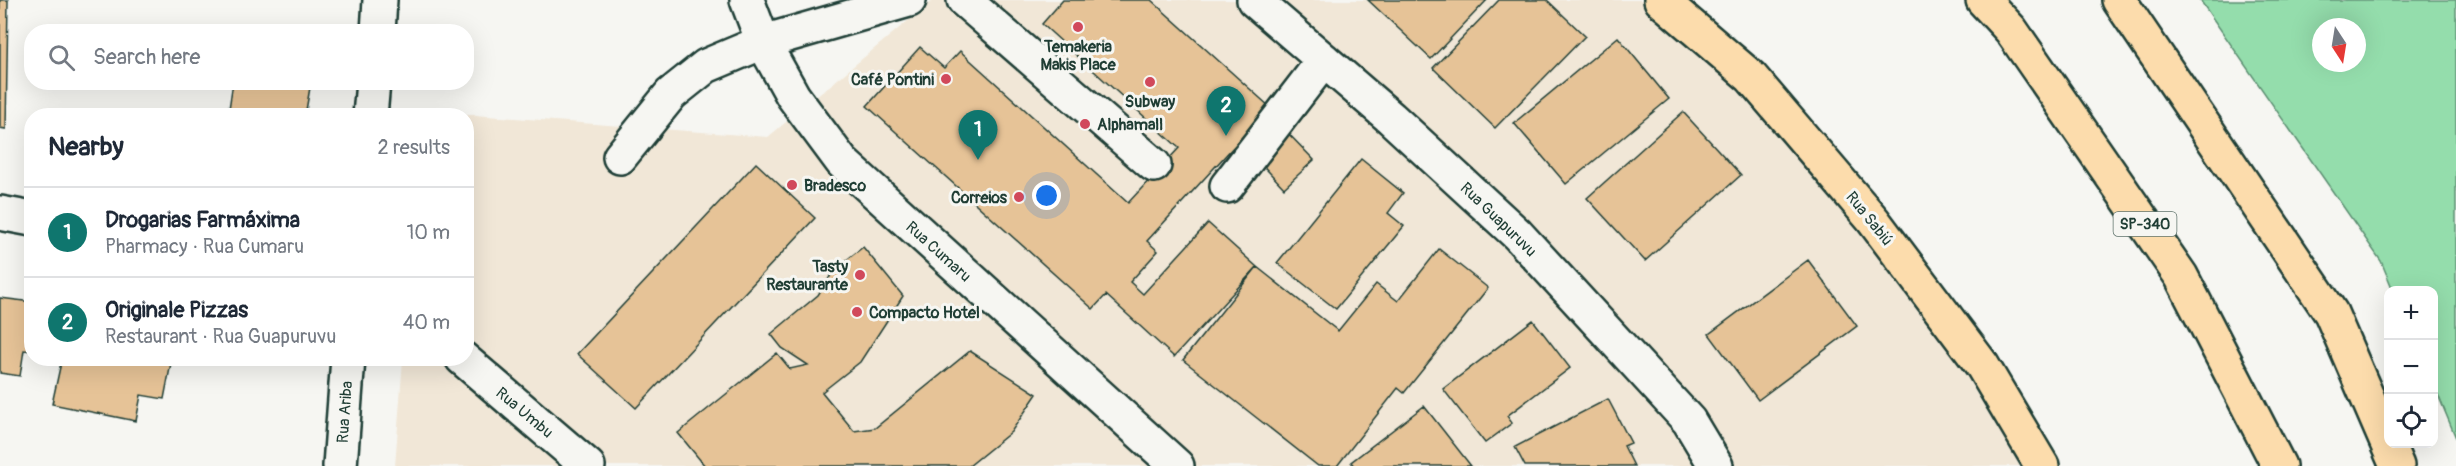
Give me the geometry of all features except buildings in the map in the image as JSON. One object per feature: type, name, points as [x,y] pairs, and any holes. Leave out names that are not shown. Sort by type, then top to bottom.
[{"type":"main road","name":"Rua Sabiú","points":[[1661,0],[1750,77],[1873,220],[1982,365],[2042,466]]},
{"type":"main road","name":"SP-340","points":[[1983,0],[2011,30],[2181,276],[2279,466]]},
{"type":"main road","points":[[2118,0],[2331,314],[2397,466]]},
{"type":"street","points":[[378,24],[380,0]]},
{"type":"street","name":"Rua Cumaru","points":[[747,0],[763,42],[793,96],[842,162],[1177,466]]},
{"type":"street","points":[[620,157],[671,94],[706,66],[763,42],[909,0]]},
{"type":"street","points":[[964,0],[1154,165]]},
{"type":"street","name":"Rua Guapuruvu","points":[[1254,0],[1517,234],[1689,421],[1716,466]]},
{"type":"street","points":[[1227,186],[1324,60]]},
{"type":"street","points":[[371,108],[372,90]]},
{"type":"street","points":[[0,213],[24,218]]},
{"type":"street","name":"Rua Ariba","points":[[340,466],[347,366]]},
{"type":"street","name":"Rua Umbu","points":[[471,366],[588,466]]},
{"type":"shaded area","points":[[933,0],[1645,0],[1814,151],[2036,466],[395,466],[402,366],[474,366],[474,115],[768,137]]},
{"type":"green space","points":[[2200,0],[2456,0],[2456,438],[2438,395],[2438,286],[2391,286],[2381,261]]},
{"type":"place","name":"Temakeria Makis Place","points":[[1078,27]]},
{"type":"place","name":"Café Pontini","points":[[946,79]]},
{"type":"place","name":"Subway","points":[[1150,82]]},
{"type":"place","name":"Alphamall","points":[[1085,124]]},
{"type":"place","name":"Originale Pizzas","points":[[1226,136]]},
{"type":"place","name":"Drogarias Farmáxima","points":[[978,160]]},
{"type":"place","name":"Bradesco","points":[[792,185]]},
{"type":"place","name":"Correios","points":[[1019,197]]},
{"type":"place","name":"Tasty Restaurante","points":[[860,275]]},
{"type":"place","name":"Compacto Hotel","points":[[857,312]]}]
